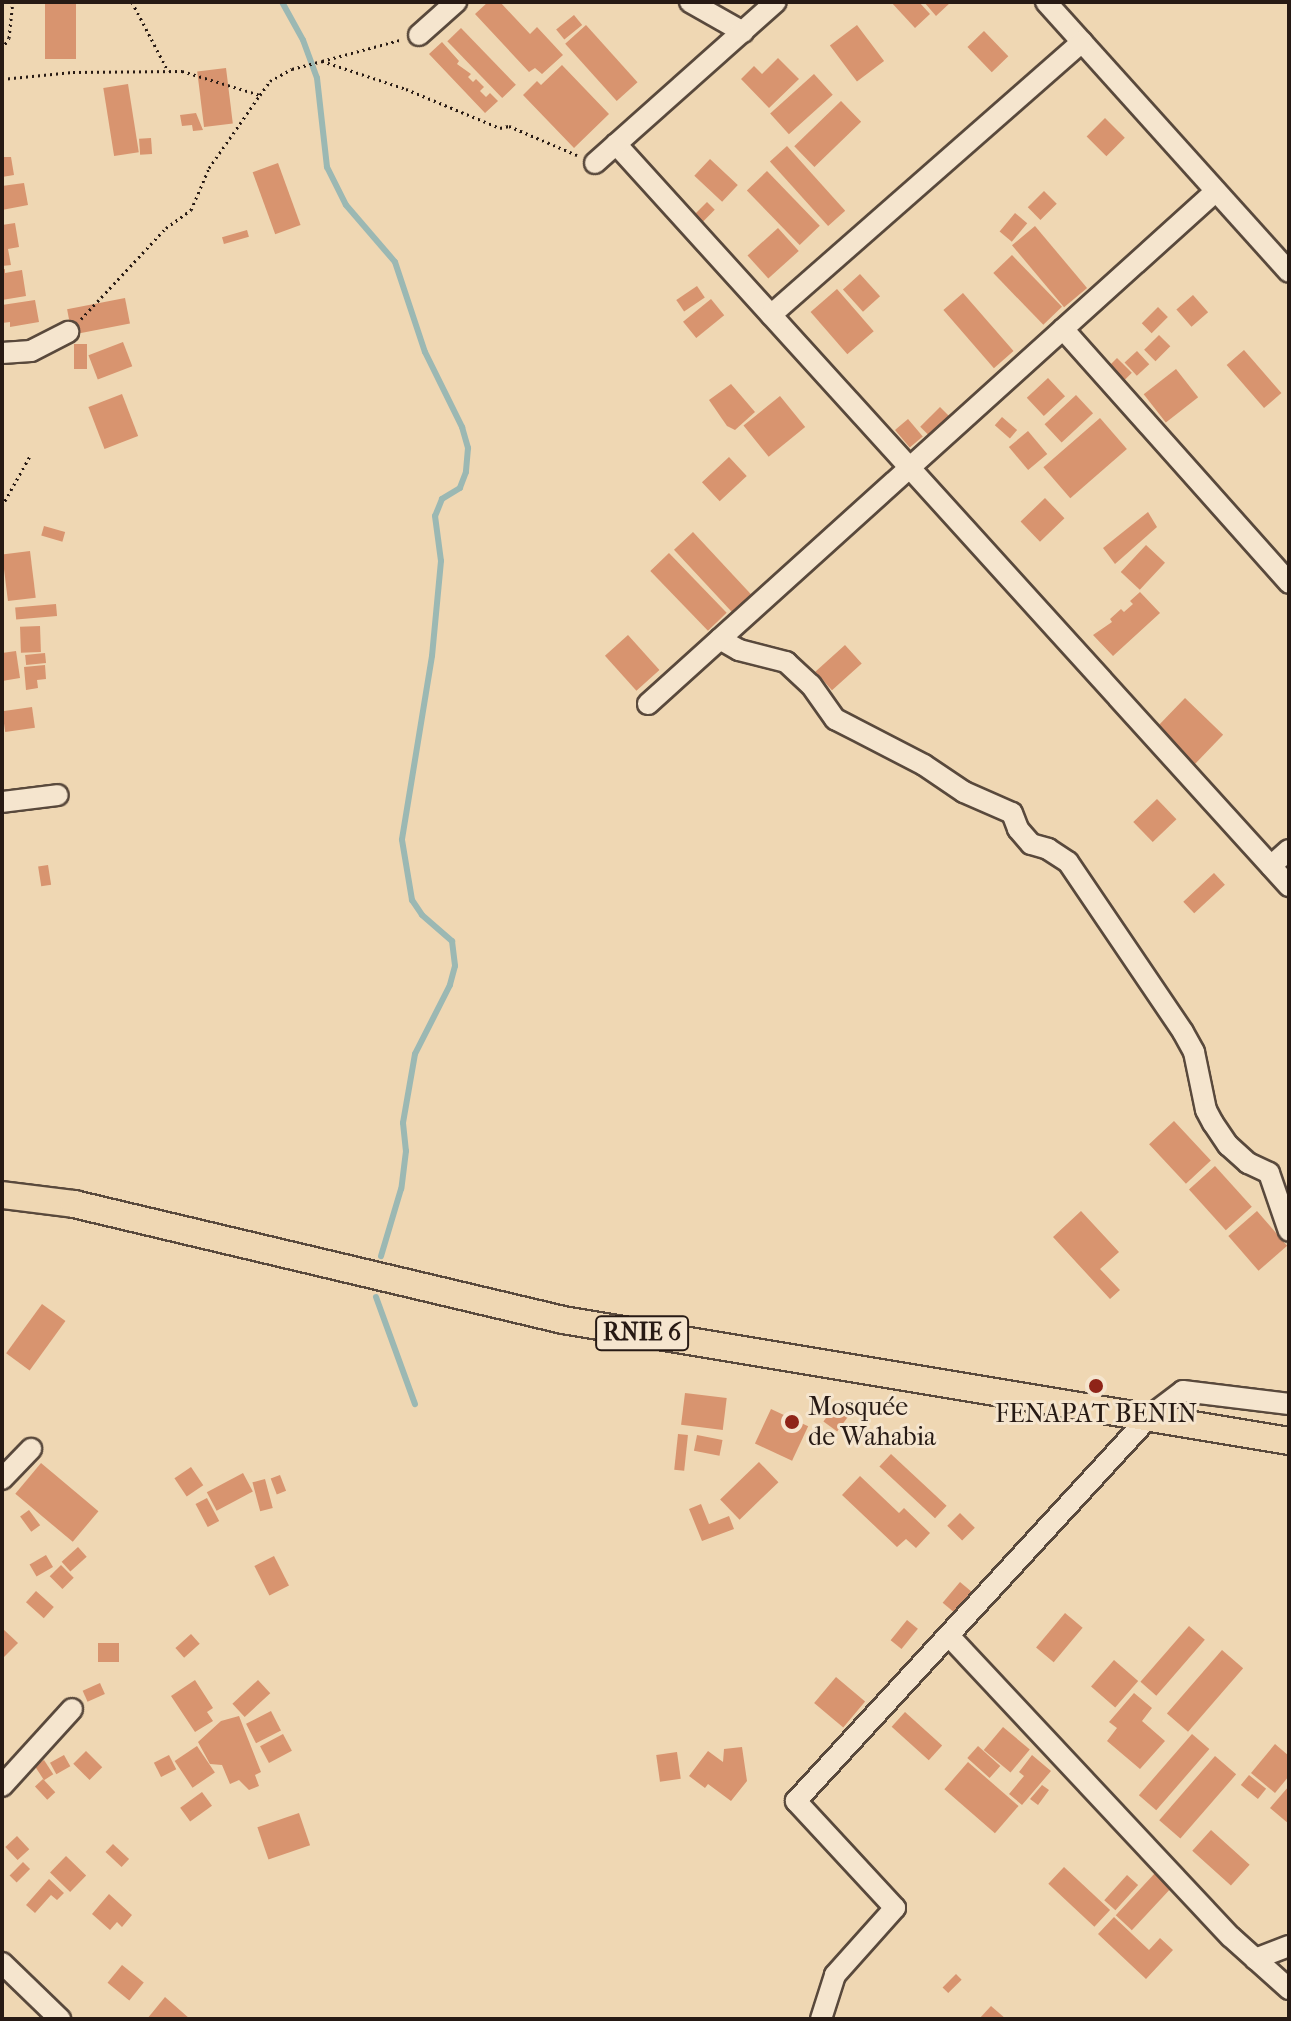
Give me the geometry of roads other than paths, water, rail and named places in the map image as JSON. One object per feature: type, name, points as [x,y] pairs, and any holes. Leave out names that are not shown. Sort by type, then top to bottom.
[{"type":"main road","name":"RNIE 6","points":[[2,1195],[74,1204],[563,1320],[1289,1441]]},
{"type":"street","points":[[419,35],[456,2]]},
{"type":"street","points":[[690,2],[743,32]]},
{"type":"street","points":[[595,163],[776,2]]},
{"type":"street","points":[[1046,2],[1289,272]]},
{"type":"street","points":[[771,315],[1082,42]]},
{"type":"street","points":[[616,144],[1289,886]]},
{"type":"street","points":[[648,704],[1216,191]]},
{"type":"street","points":[[1063,329],[1289,583]]},
{"type":"street","points":[[2,353],[31,351],[68,332]]},
{"type":"street","points":[[720,639],[739,650],[786,662],[811,685],[835,719],[924,765],[964,792],[1012,813],[1018,829],[1031,844],[1048,849],[1068,862],[1183,1032],[1194,1052],[1201,1093],[1213,1123],[1228,1145],[1248,1163],[1269,1173],[1289,1231]]},
{"type":"street","points":[[2,802],[58,795]]},
{"type":"street","points":[[1271,866],[1289,850]]},
{"type":"street","points":[[821,2019],[835,1975],[895,1908],[796,1801],[1150,1416],[1183,1391],[1289,1404]]},
{"type":"street","points":[[2,1479],[31,1449]]},
{"type":"street","points":[[949,1636],[1231,1937],[1289,1989]]},
{"type":"street","points":[[2,1786],[72,1709]]},
{"type":"street","points":[[1255,1959],[1289,1946]]},
{"type":"street","points":[[2,1963],[56,2018]]},
{"type":"waterway","points":[[282,2],[303,40],[317,78],[327,167],[346,205],[395,262],[425,352],[462,427],[468,448],[466,472],[460,488],[442,499],[435,516],[441,561],[432,656],[402,840],[412,900],[422,915],[452,941],[455,966],[450,985],[415,1054],[403,1123],[406,1151],[401,1189],[381,1256]]},
{"type":"waterway","points":[[376,1297],[415,1404]]},
{"type":"place","name":"FENAPAT BENIN","points":[[1096,1386]]},
{"type":"place","name":"Mosquée de Wahabia","points":[[792,1422]]}]
